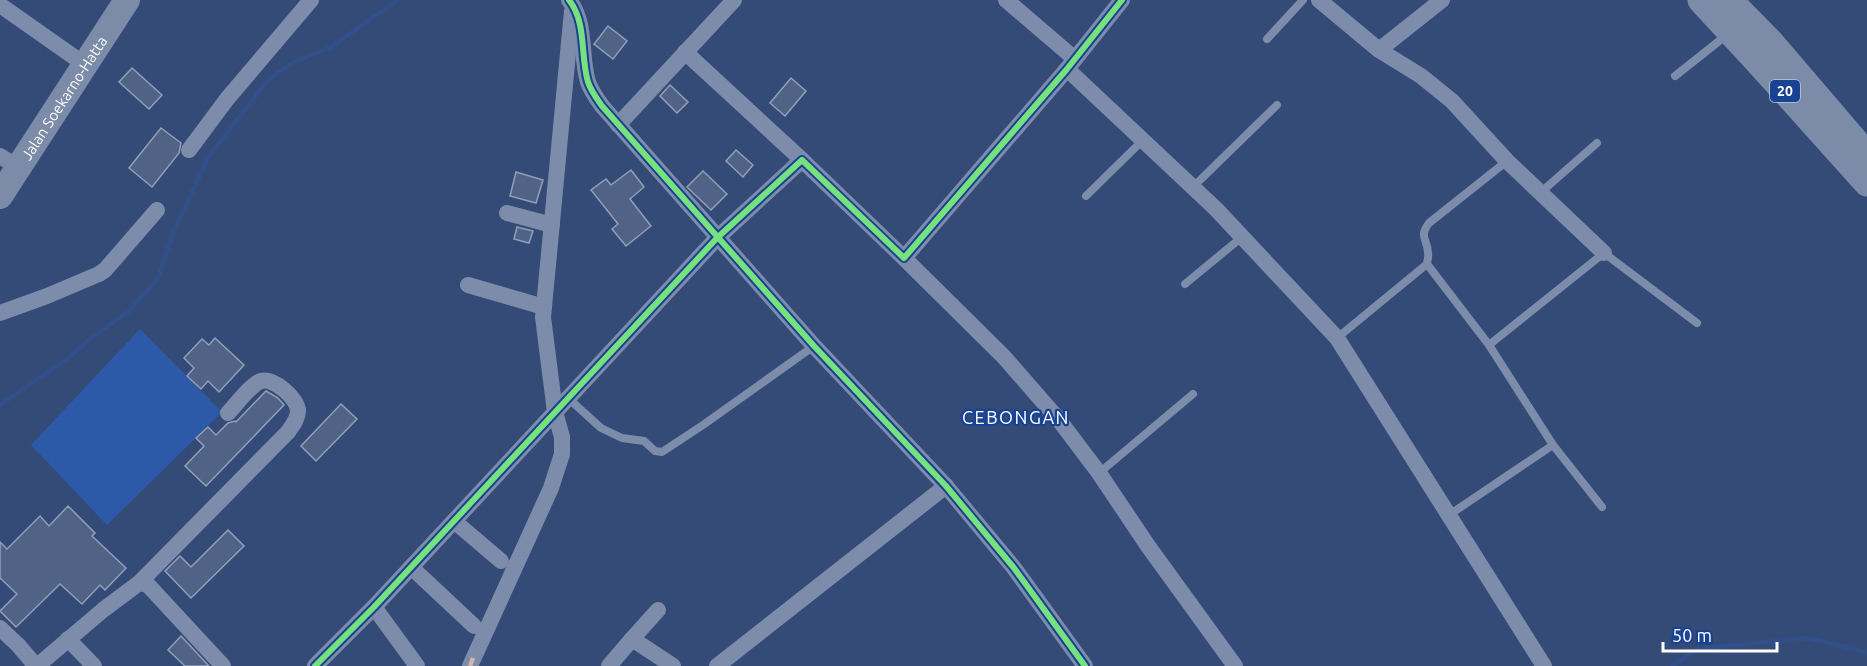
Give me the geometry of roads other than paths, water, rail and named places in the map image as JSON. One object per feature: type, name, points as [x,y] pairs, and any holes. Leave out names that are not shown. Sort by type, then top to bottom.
[{"type":"highway","name":"20","points":[[1701,0],[1867,183]]},
{"type":"highway","name":"20","points":[[1729,0],[1772,44],[1867,155]]},
{"type":"main road","name":"Jalan Soekarno-Hatta","points":[[0,196],[9,161],[84,64],[118,3]]},
{"type":"street","points":[[189,150],[242,80],[311,0]]},
{"type":"street","points":[[618,125],[734,0]]},
{"type":"street","points":[[1006,0],[1242,237],[1337,338],[1544,666]]},
{"type":"street","points":[[904,258],[1071,64],[1122,0]]},
{"type":"street","points":[[1319,0],[1379,50],[1421,76],[1452,101],[1507,161],[1604,254]]},
{"type":"street","points":[[1379,50],[1442,0]]},
{"type":"street","points":[[571,2],[582,34],[589,84],[602,106],[814,346],[946,486],[1014,568],[1085,666]]},
{"type":"street","points":[[470,666],[551,488],[562,454],[562,437],[555,412],[543,308],[571,2]]},
{"type":"street","points":[[0,5],[84,64]]},
{"type":"street","points":[[685,52],[802,160],[1004,357],[1059,420],[1099,473],[1235,666]]},
{"type":"street","points":[[315,666],[374,607],[717,238],[802,160]]},
{"type":"street","points":[[0,313],[47,296],[105,270],[157,210]]},
{"type":"street","points":[[507,213],[552,225]]},
{"type":"street","points":[[468,285],[543,308]]},
{"type":"street","points":[[0,628],[37,666],[139,583],[288,432],[294,423],[298,407],[285,390],[277,384],[264,380],[251,388],[228,413]]},
{"type":"street","points":[[717,666],[946,486]]},
{"type":"street","points":[[454,521],[501,561]]},
{"type":"street","points":[[411,567],[474,626]]},
{"type":"street","points":[[139,583],[148,585],[224,666]]},
{"type":"street","points":[[374,607],[417,666]]},
{"type":"street","points":[[609,666],[658,610]]},
{"type":"street","points":[[68,639],[94,666]]},
{"type":"street","points":[[632,639],[673,666]]},
{"type":"lane","points":[[1267,39],[1303,0]]},
{"type":"lane","points":[[1675,76],[1731,32]]},
{"type":"lane","points":[[1193,187],[1277,105]]},
{"type":"lane","points":[[1086,196],[1143,140]]},
{"type":"lane","points":[[1540,193],[1597,143]]},
{"type":"lane","points":[[1337,338],[1427,264],[1429,252],[1423,231],[1429,223],[1507,161]]},
{"type":"lane","points":[[1185,284],[1242,237]]},
{"type":"lane","points":[[1489,345],[1604,254],[1697,323]]},
{"type":"lane","points":[[1427,264],[1489,345],[1553,445],[1602,507]]},
{"type":"lane","points":[[568,398],[601,428],[622,438],[644,441],[655,451],[662,452],[814,346]]},
{"type":"lane","points":[[1099,473],[1193,394]]},
{"type":"lane","points":[[1449,515],[1553,445]]},
{"type":"waterway","points":[[0,405],[70,357],[91,338],[128,312],[151,287],[159,276],[172,235],[209,156],[268,80],[292,63],[331,47],[398,0]]},
{"type":"waterway","points":[[1672,666],[1697,649],[1808,638],[1867,652]]},
{"type":"district","name":"CEBONGAN","points":[[1016,417]]}]
